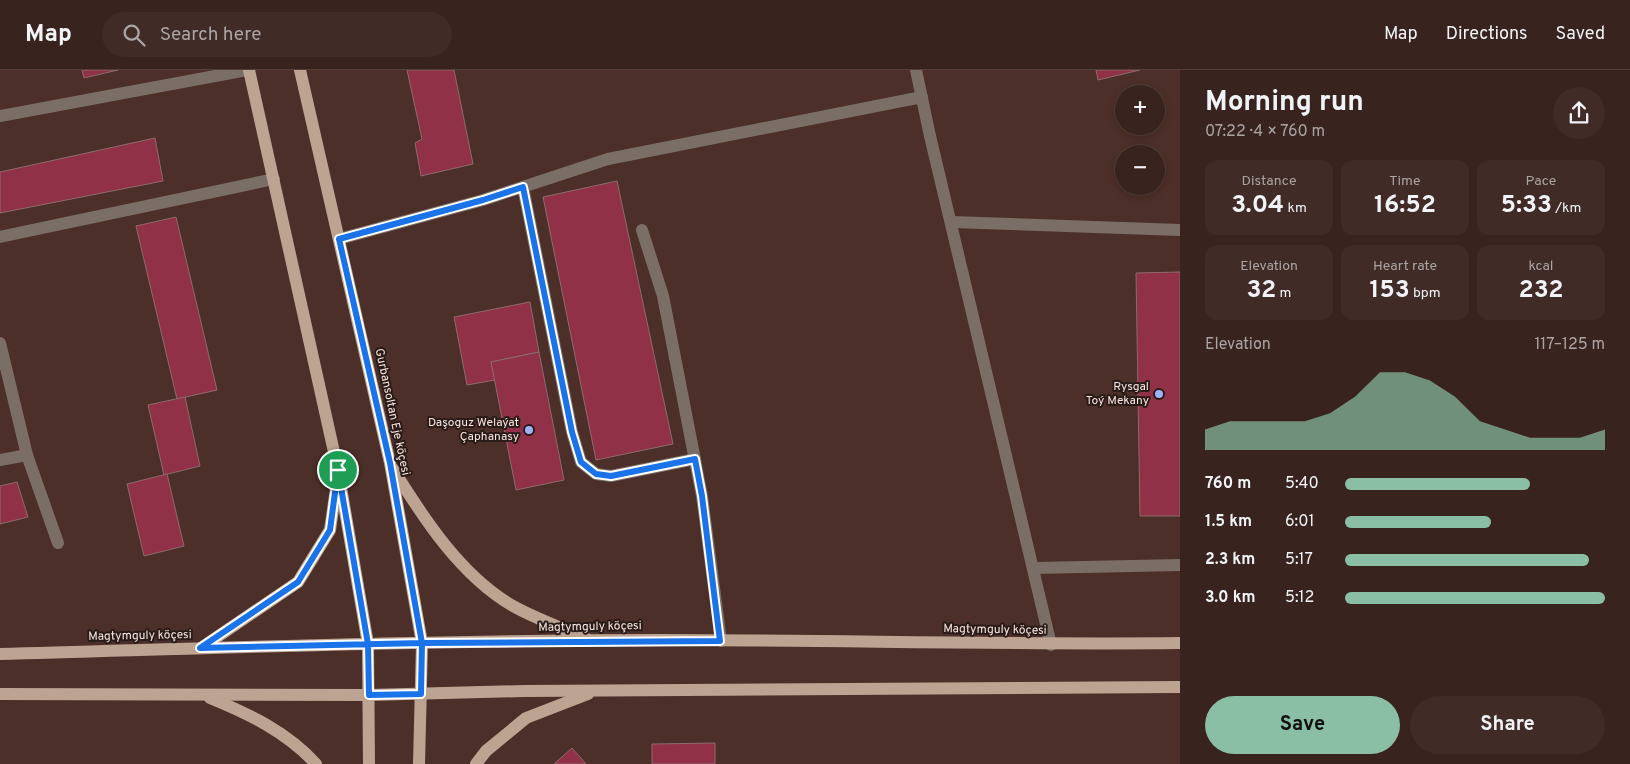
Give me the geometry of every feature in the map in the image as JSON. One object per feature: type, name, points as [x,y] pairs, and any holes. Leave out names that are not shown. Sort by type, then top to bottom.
[{"type":"main road","points":[[248,70],[274,178],[338,470],[368,644],[370,764]]},
{"type":"main road","name":"Gurbansoltan Eje köçesi","points":[[300,70],[390,463],[422,643],[419,764]]},
{"type":"main road","points":[[390,463],[420,512],[473,576],[513,606],[591,641]]},
{"type":"main road","points":[[200,648],[298,582],[330,530],[338,470]]},
{"type":"main road","name":"Magtymguly köçesi","points":[[0,654],[368,644],[591,641],[1052,645],[1180,642]]},
{"type":"main road","points":[[0,694],[369,695],[596,691],[1180,687]]},
{"type":"main road","points":[[476,764],[486,751],[526,718],[596,691]]},
{"type":"main road","points":[[203,695],[254,715],[303,750],[316,764]]},
{"type":"street","points":[[0,116],[248,70]]},
{"type":"street","points":[[916,70],[1052,645]]},
{"type":"street","points":[[339,239],[483,200],[608,159],[922,97]]},
{"type":"street","points":[[0,237],[274,178]]},
{"type":"street","points":[[523,187],[572,432],[581,462],[596,474],[611,476],[695,459]]},
{"type":"street","points":[[952,222],[1180,230]]},
{"type":"street","points":[[642,230],[663,296],[695,459],[702,496],[720,641]]},
{"type":"street","points":[[0,343],[27,454],[58,542]]},
{"type":"street","points":[[0,460],[27,454]]},
{"type":"street","points":[[1034,568],[1180,565]]},
{"type":"building","points":[[82,70],[118,70],[84,78]]},
{"type":"building","points":[[407,70],[454,70],[473,164],[421,176],[415,143],[422,139]]},
{"type":"building","points":[[1096,70],[1140,70],[1098,80]]},
{"type":"building","points":[[155,138],[163,181],[0,213],[0,172]]},
{"type":"building","points":[[617,181],[673,444],[596,460],[543,197]]},
{"type":"building","points":[[176,217],[217,390],[177,399],[136,226]]},
{"type":"building","name":"Rysgal Toý Mekany","points":[[1180,272],[1180,516],[1140,516],[1136,273]]},
{"type":"building","points":[[530,302],[539,352],[491,362],[495,380],[467,385],[454,317]]},
{"type":"building","name":"Daşoguz Welaýat Çaphanasy","points":[[539,352],[564,480],[516,490],[491,362]]},
{"type":"building","points":[[185,397],[200,466],[164,475],[148,405]]},
{"type":"building","points":[[167,474],[184,546],[144,556],[127,484]]},
{"type":"building","points":[[17,482],[28,517],[0,524],[0,486]]},
{"type":"building","points":[[715,743],[715,764],[652,764],[652,744]]},
{"type":"building","points":[[572,748],[586,764],[554,764]]},
{"type":"place","name":"Rysgal Toý Mekany","points":[[1159,394]]},
{"type":"place","name":"Daşoguz Welaýat Çaphanasy","points":[[529,430]]},
{"type":"route","points":[[338,470],[330,530],[298,582],[243,621],[200,648],[368,644],[422,643],[390,463],[339,239],[483,200],[523,187],[572,432],[581,462],[596,474],[611,476],[695,459],[702,496],[720,641],[422,643],[421,694],[369,695],[368,644],[338,470]]}]
